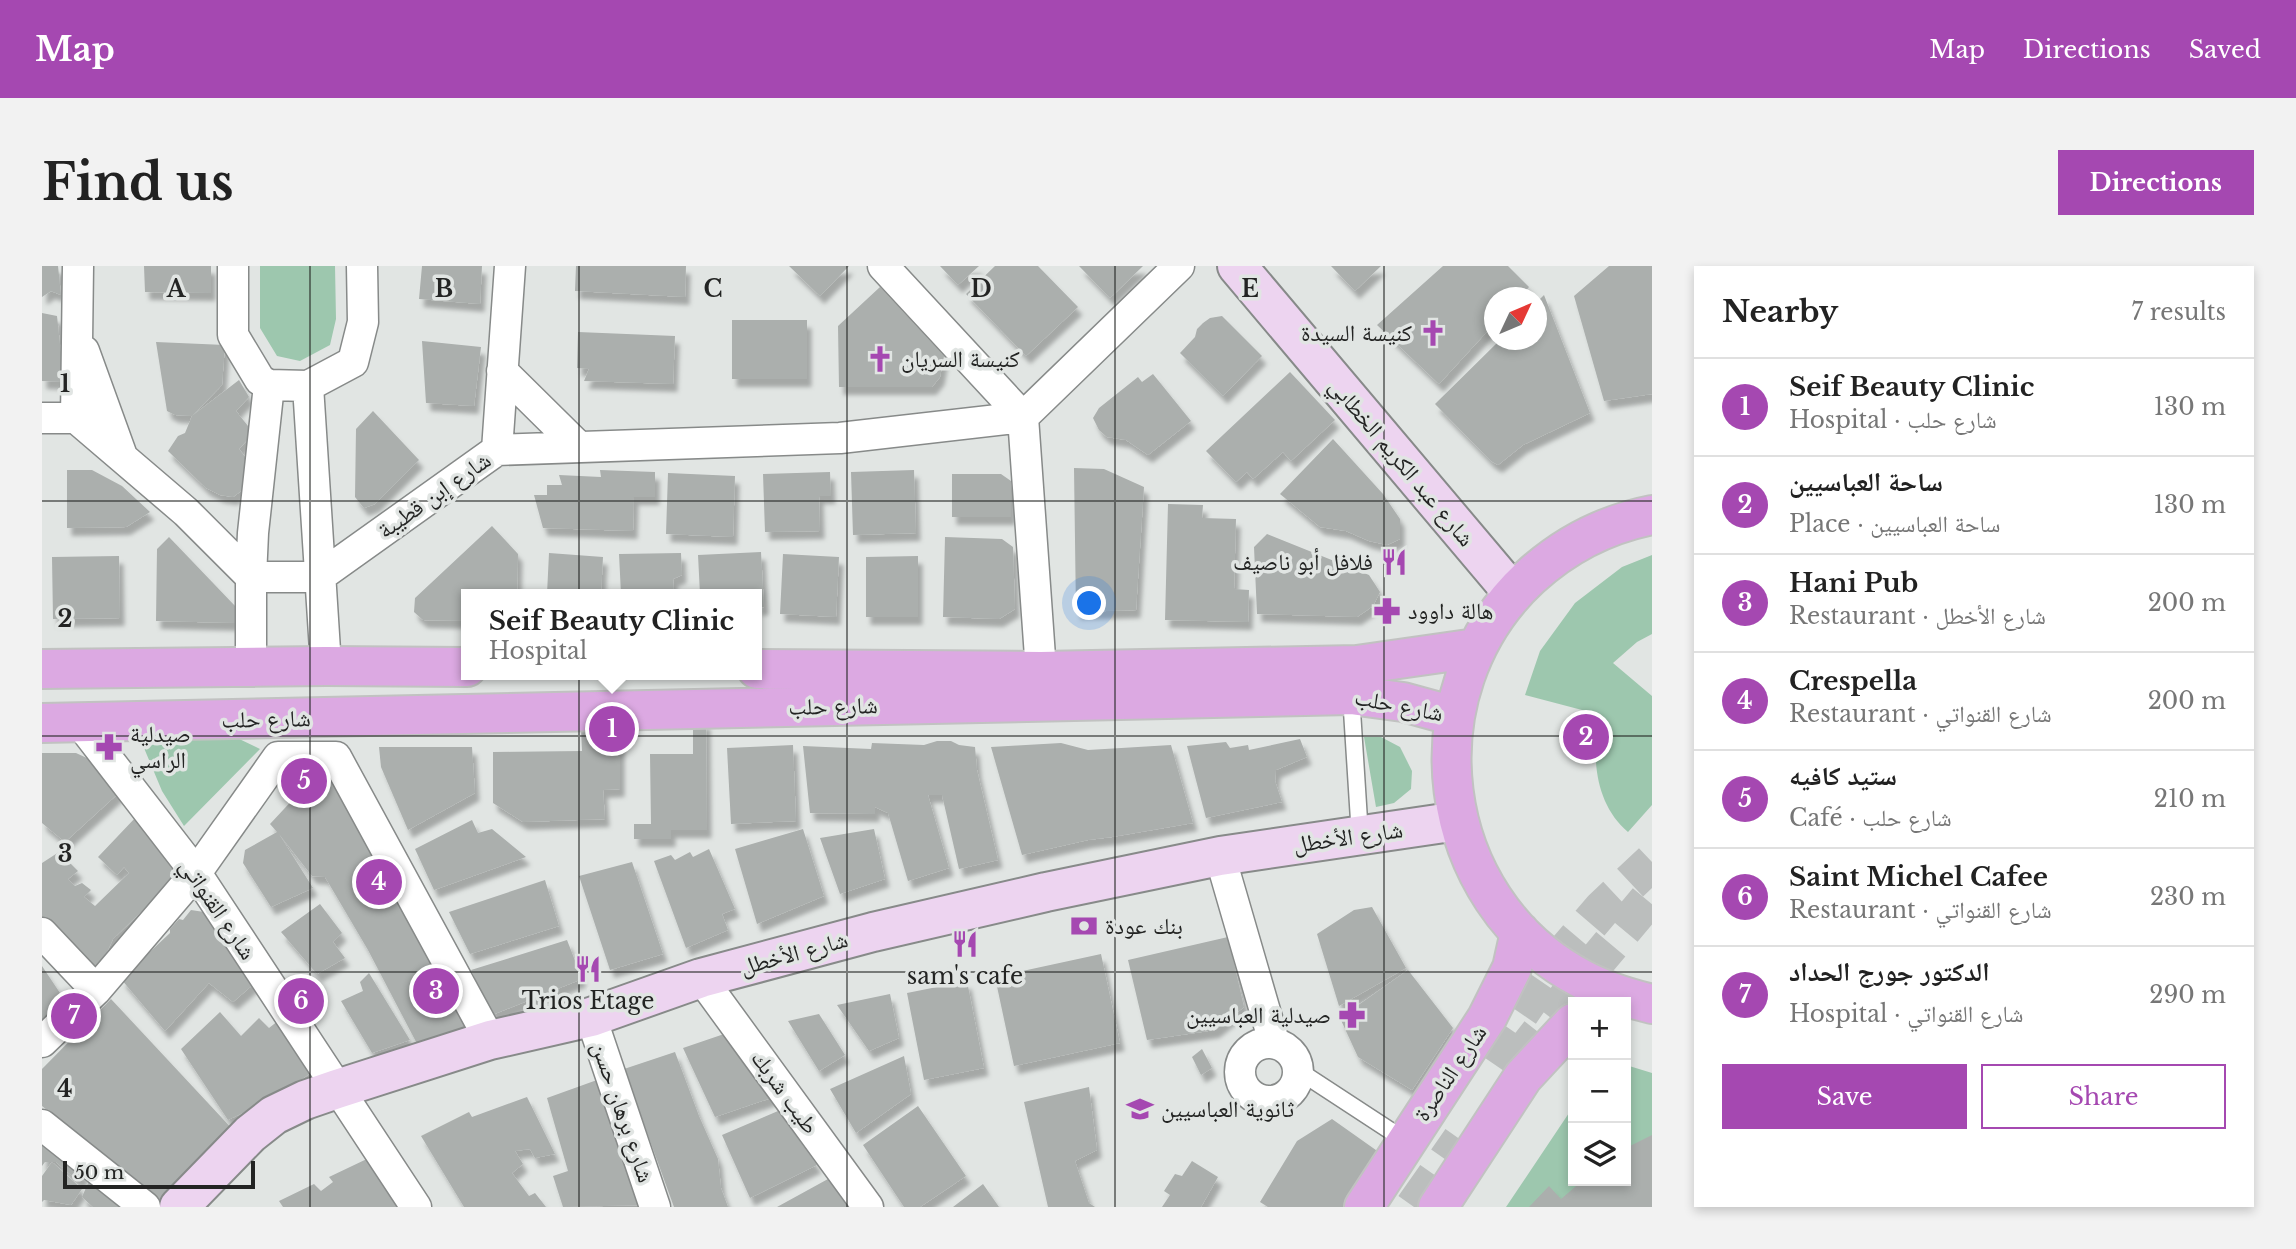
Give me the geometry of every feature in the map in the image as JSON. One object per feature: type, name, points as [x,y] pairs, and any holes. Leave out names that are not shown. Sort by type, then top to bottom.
[{"type":"main road","name":"شارع عبد الكريم الخطابي","points":[[1237,266],[1513,593]]},
{"type":"main road","points":[[1618,997],[1581,979],[1549,958],[1520,932],[1493,899],[1472,861],[1458,821],[1450,769],[1454,716],[1462,681],[1476,648],[1513,593],[1547,561],[1587,536],[1631,519],[1652,515]]},
{"type":"main road","name":"شارع حلب","points":[[762,669],[1041,671],[1357,665],[1476,648]]},
{"type":"main road","points":[[42,669],[461,667]]},
{"type":"main road","name":"شارع حلب","points":[[42,723],[1351,695],[1403,702],[1454,716]]},
{"type":"main road","name":"شارع الأخطل","points":[[179,1207],[250,1134],[274,1115],[305,1100],[490,1040],[591,1017],[701,978],[873,932],[1019,898],[1220,856],[1458,821]]},
{"type":"main road","name":"شارع الناصرة","points":[[1364,1207],[1487,1018],[1512,968],[1520,932]]},
{"type":"main road","points":[[1438,1207],[1523,1077],[1568,1028]]},
{"type":"main road","points":[[1386,1207],[1488,1060]]},
{"type":"street","points":[[76,418],[78,266]]},
{"type":"street","points":[[233,266],[233,335],[260,380],[269,385],[307,386],[353,362],[363,321],[362,266]]},
{"type":"street","points":[[497,450],[510,266]]},
{"type":"street","points":[[883,266],[1023,416],[1041,671]]},
{"type":"street","points":[[1023,416],[1179,266]]},
{"type":"street","points":[[77,331],[123,458]]},
{"type":"street","points":[[502,371],[579,447]]},
{"type":"street","points":[[251,668],[251,577],[269,385]]},
{"type":"street","points":[[307,386],[326,666]]},
{"type":"street","name":"شارع إبن قطيبة","points":[[319,577],[497,450],[840,438],[1023,416]]},
{"type":"street","points":[[42,418],[76,418],[186,512],[251,577],[319,577]]},
{"type":"street","name":"شارع القنواتي","points":[[80,723],[196,873],[416,1207]]},
{"type":"street","points":[[42,1042],[96,990],[196,873],[278,757],[336,757],[490,1040]]},
{"type":"street","points":[[1220,856],[1274,1042]]},
{"type":"street","points":[[42,933],[96,990]]},
{"type":"street","name":"طيب شربك","points":[[701,978],[868,1207]]},
{"type":"street","name":"شارع برهان حسن","points":[[591,1017],[655,1207]]},
{"type":"street","points":[[1264,1042],[1284,1046],[1297,1061],[1299,1071],[1293,1090],[1275,1101],[1255,1098],[1247,1091],[1240,1077],[1243,1056],[1264,1042]]},
{"type":"street","points":[[42,1125],[145,1207]]},
{"type":"lane","points":[[1351,695],[1360,836]]},
{"type":"lane","points":[[1299,1071],[1406,1141]]},
{"type":"green space","points":[[260,266],[335,266],[336,319],[330,345],[300,361],[277,356],[260,328]]},
{"type":"green space","points":[[1652,555],[1652,634],[1637,642],[1613,663],[1652,696],[1652,805],[1628,832],[1608,808],[1598,778],[1596,746],[1601,715],[1525,695],[1540,651],[1575,603],[1622,567]]},
{"type":"green space","points":[[150,736],[233,736],[260,749],[184,826],[162,791],[144,748]]},
{"type":"green space","points":[[1364,737],[1381,737],[1400,747],[1412,771],[1411,789],[1394,803],[1376,807]]},
{"type":"green space","points":[[1631,1067],[1652,1073],[1652,1207],[1506,1207],[1568,1114],[1568,1186],[1631,1186]]},
{"type":"building","points":[[42,266],[58,266],[61,295],[51,291],[42,297]]},
{"type":"building","points":[[144,266],[211,266],[211,293],[145,292]]},
{"type":"building","points":[[422,266],[482,266],[480,304],[419,299]]},
{"type":"building","points":[[576,266],[686,266],[685,297],[575,291]]},
{"type":"building","points":[[789,266],[849,266],[820,296]]},
{"type":"building","points":[[940,266],[979,266],[958,285]]},
{"type":"building","points":[[995,266],[1038,266],[1078,307],[1026,356],[966,294]]},
{"type":"building","points":[[1079,266],[1143,266],[1110,298]]},
{"type":"building","points":[[1331,266],[1381,266],[1355,291]]},
{"type":"building","name":"كنيسة السيدة","points":[[1443,266],[1508,266],[1529,287],[1484,287],[1484,335],[1439,384],[1377,325]]},
{"type":"building","points":[[1609,266],[1652,266],[1652,394],[1604,401],[1574,296]]},
{"type":"building","points":[[880,287],[944,356],[940,377],[932,387],[839,387],[838,326]]},
{"type":"building","points":[[1547,303],[1590,413],[1523,445],[1498,465],[1435,404],[1490,350],[1547,350]]},
{"type":"building","points":[[42,313],[57,316],[64,382],[42,381]]},
{"type":"building","points":[[1222,316],[1262,356],[1223,396],[1180,353],[1195,337],[1197,329],[1203,323],[1210,318]]},
{"type":"building","points":[[732,320],[807,320],[807,379],[732,379]]},
{"type":"building","points":[[578,332],[675,336],[673,384],[584,381],[589,369],[577,368]]},
{"type":"building","points":[[422,341],[481,347],[474,406],[426,403]]},
{"type":"building","points":[[156,342],[225,345],[222,385],[192,416],[175,415],[167,411]]},
{"type":"building","points":[[1290,372],[1335,420],[1291,461],[1283,452],[1253,479],[1247,472],[1236,482],[1206,451]]},
{"type":"building","points":[[1153,374],[1191,421],[1148,455],[1126,440],[1107,437],[1099,430],[1093,418],[1099,408],[1138,377],[1142,382]]},
{"type":"building","points":[[239,380],[249,397],[236,411],[248,426],[248,439],[239,449],[253,467],[245,488],[233,497],[220,495],[206,488],[168,451],[178,436],[185,433],[192,416]]},
{"type":"building","points":[[373,411],[419,460],[375,504],[364,508],[355,497],[356,429]]},
{"type":"building","points":[[1333,439],[1383,494],[1400,519],[1400,539],[1387,545],[1346,531],[1320,527],[1280,494]]},
{"type":"building","points":[[1074,468],[1104,469],[1144,487],[1136,610],[1076,612]]},
{"type":"building","points":[[67,470],[92,470],[122,486],[150,512],[126,527],[67,528]]},
{"type":"building","points":[[600,470],[655,472],[655,497],[634,497],[633,531],[543,528],[534,495],[547,495],[547,485],[562,485],[559,475],[601,477]]},
{"type":"building","points":[[914,470],[916,533],[853,535],[851,472]]},
{"type":"building","points":[[830,472],[831,496],[819,496],[820,531],[765,532],[763,474]]},
{"type":"building","points":[[668,473],[735,476],[733,537],[666,534]]},
{"type":"building","points":[[952,474],[1001,474],[1011,481],[1011,517],[952,517]]},
{"type":"building","points":[[1168,504],[1203,505],[1202,518],[1236,519],[1234,589],[1249,590],[1248,622],[1165,620]]},
{"type":"building","points":[[492,526],[518,554],[517,589],[461,589],[461,621],[423,620],[414,612],[415,598]]},
{"type":"building","points":[[1267,534],[1369,575],[1380,592],[1373,606],[1357,617],[1257,614],[1254,547]]},
{"type":"building","points":[[169,537],[236,607],[236,623],[156,621],[157,549]]},
{"type":"building","points":[[945,537],[1002,539],[1013,547],[1015,609],[999,619],[943,617]]},
{"type":"building","points":[[761,552],[764,607],[762,589],[700,589],[698,555]]},
{"type":"building","points":[[549,553],[603,557],[601,589],[547,589]]},
{"type":"building","points":[[681,553],[682,575],[673,579],[674,589],[621,589],[619,554]]},
{"type":"building","points":[[783,554],[839,557],[836,617],[780,614]]},
{"type":"building","points":[[119,556],[120,618],[53,619],[52,557]]},
{"type":"building","points":[[918,556],[918,617],[866,617],[866,557]]},
{"type":"building","points":[[693,721],[706,721],[707,830],[671,830],[671,839],[634,839],[634,824],[651,824],[650,754],[693,754]]},
{"type":"building","points":[[620,728],[620,789],[603,790],[605,819],[523,822],[493,803],[493,752],[582,751],[581,729]]},
{"type":"building","points":[[1300,739],[1307,757],[1276,770],[1275,781],[1282,802],[1206,818],[1187,746],[1226,742],[1230,748],[1248,745],[1249,750]]},
{"type":"building","points":[[951,741],[975,747],[977,770],[998,860],[959,869],[942,795],[928,795],[949,868],[908,881],[888,813],[875,807],[875,814],[810,813],[803,746],[871,749],[872,743],[924,745]]},
{"type":"building","points":[[1061,743],[1088,750],[1171,745],[1193,823],[1088,840],[1022,855],[991,747]]},
{"type":"building","points":[[793,745],[796,821],[731,824],[727,748]]},
{"type":"building","points":[[379,747],[472,747],[475,793],[408,830],[381,767]]},
{"type":"building","points":[[42,753],[76,753],[89,759],[122,790],[65,842],[42,823]]},
{"type":"building","points":[[325,765],[477,1032],[425,1059],[368,950],[325,877],[312,876],[279,834],[313,888],[271,907],[243,863],[245,850],[277,832],[270,824]]},
{"type":"building","points":[[136,817],[187,867],[113,939],[93,970],[42,919],[42,863],[59,852],[78,871],[68,879],[75,886],[82,883],[91,890],[84,897],[95,906],[129,873],[124,867],[117,875],[98,857]]},
{"type":"building","points":[[472,820],[478,833],[492,829],[526,857],[434,890],[415,849]]},
{"type":"building","points":[[803,829],[824,896],[757,924],[735,849]]},
{"type":"building","points":[[874,829],[885,879],[840,894],[820,838]]},
{"type":"building","points":[[709,849],[735,909],[722,914],[728,930],[686,948],[654,861],[671,855],[675,860],[690,852],[693,857]]},
{"type":"building","points":[[632,862],[663,954],[610,970],[579,876]]},
{"type":"building","points":[[545,880],[559,926],[470,954],[449,912]]},
{"type":"building","points":[[320,904],[342,933],[333,942],[345,958],[317,974],[281,932]]},
{"type":"building","points":[[1372,907],[1406,968],[1339,1006],[1317,934],[1354,910]]},
{"type":"building","points":[[191,910],[204,912],[256,982],[233,1002],[209,983],[165,1031],[121,979]]},
{"type":"building","points":[[1228,937],[1244,1007],[1215,1030],[1147,1040],[1128,960]]},
{"type":"building","points":[[567,940],[582,979],[492,1015],[471,970]]},
{"type":"building","points":[[1101,954],[1120,1043],[1014,1066],[995,977]]},
{"type":"building","points":[[42,966],[64,999],[42,1025]]},
{"type":"building","points":[[1408,970],[1453,1028],[1412,1090],[1358,1057],[1340,1018]]},
{"type":"building","points":[[369,973],[410,1040],[372,1053],[341,1001],[363,991],[360,982]]},
{"type":"building","points":[[967,981],[984,1068],[924,1080],[907,993]]},
{"type":"building","points":[[890,994],[899,1038],[869,1051],[837,1005]]},
{"type":"building","points":[[111,999],[236,1133],[167,1207],[42,1106],[42,1069]]},
{"type":"building","points":[[220,1012],[241,1036],[259,1018],[269,1028],[283,1017],[316,1069],[280,1095],[228,1120],[181,1049]]},
{"type":"building","points":[[819,1014],[845,1055],[819,1071],[788,1021]]},
{"type":"building","points":[[727,1033],[774,1097],[715,1117],[683,1048]]},
{"type":"building","points":[[1202,1049],[1212,1068],[1201,1075],[1192,1057]]},
{"type":"building","points":[[675,1052],[718,1159],[721,1188],[728,1207],[674,1207],[624,1069]]},
{"type":"building","points":[[904,1056],[911,1094],[856,1133],[830,1089]]},
{"type":"building","points":[[597,1080],[644,1205],[563,1207],[553,1176],[568,1171],[547,1098]]},
{"type":"building","points":[[1089,1087],[1097,1150],[1075,1161],[1089,1203],[1095,1207],[1048,1207],[1024,1102]]},
{"type":"building","points":[[527,1097],[555,1154],[535,1158],[530,1149],[515,1151],[523,1164],[512,1173],[529,1196],[535,1193],[546,1207],[464,1207],[421,1136],[469,1112],[472,1117]]},
{"type":"building","points":[[918,1106],[966,1176],[920,1207],[904,1207],[863,1145]]},
{"type":"building","points":[[778,1111],[817,1165],[750,1198],[722,1135]]},
{"type":"building","points":[[1332,1119],[1390,1160],[1359,1207],[1268,1207],[1260,1202],[1297,1141]]},
{"type":"building","points":[[1652,1135],[1652,1207],[1529,1207],[1549,1186],[1561,1199],[1576,1186],[1631,1186],[1631,1146]]},
{"type":"building","points":[[42,1138],[85,1174],[78,1181],[56,1162],[45,1162],[42,1166]]},
{"type":"building","points":[[371,1157],[401,1207],[283,1207],[279,1201],[314,1184],[321,1191],[333,1182],[329,1177]]},
{"type":"building","points":[[1192,1161],[1218,1177],[1201,1207],[1162,1207],[1170,1195],[1164,1191],[1175,1174],[1182,1176]]},
{"type":"building","points":[[52,1162],[82,1189],[71,1205],[44,1200],[42,1202],[42,1176]]},
{"type":"building","points":[[91,1176],[130,1207],[93,1207],[82,1197]]},
{"type":"building","points":[[828,1179],[848,1207],[777,1207]]},
{"type":"building","points":[[983,1184],[999,1207],[953,1207]]},
{"type":"tunnel","points":[[1488,1060],[1549,971],[1602,909],[1652,862]]},
{"type":"tunnel","points":[[1516,1063],[1652,895]]},
{"type":"tunnel","points":[[1414,1207],[1461,1140]]},
{"type":"place","name":"كنيسة السيدة","points":[[1433,333]]},
{"type":"place","name":"كنيسة السريان","points":[[880,359]]},
{"type":"place","name":"فلافل أبو ناصيف","points":[[1394,562]]},
{"type":"place","name":"هالة داوود","points":[[1387,611]]},
{"type":"place","name":"Seif Beauty Clinic","points":[[612,729]]},
{"type":"place","name":"ساحة العباسيين","points":[[1586,737]]},
{"type":"place","name":"صيدلية الراسي","points":[[109,747]]},
{"type":"place","name":"ستيد كافيه","points":[[304,781]]},
{"type":"place","name":"Crespella","points":[[379,882]]},
{"type":"place","name":"بنك عودة","points":[[1084,926]]},
{"type":"place","name":"sam's cafe","points":[[965,944]]},
{"type":"place","name":"Trios Etage","points":[[588,969]]},
{"type":"place","name":"Hani Pub","points":[[436,991]]},
{"type":"place","name":"Saint Michel Cafee","points":[[301,1001]]},
{"type":"place","name":"صيدلية العباسيين","points":[[1352,1015]]},
{"type":"place","name":"الدكتور جورج الحداد","points":[[74,1016]]},
{"type":"place","name":"ثانوية العباسيين","points":[[1140,1109]]}]
